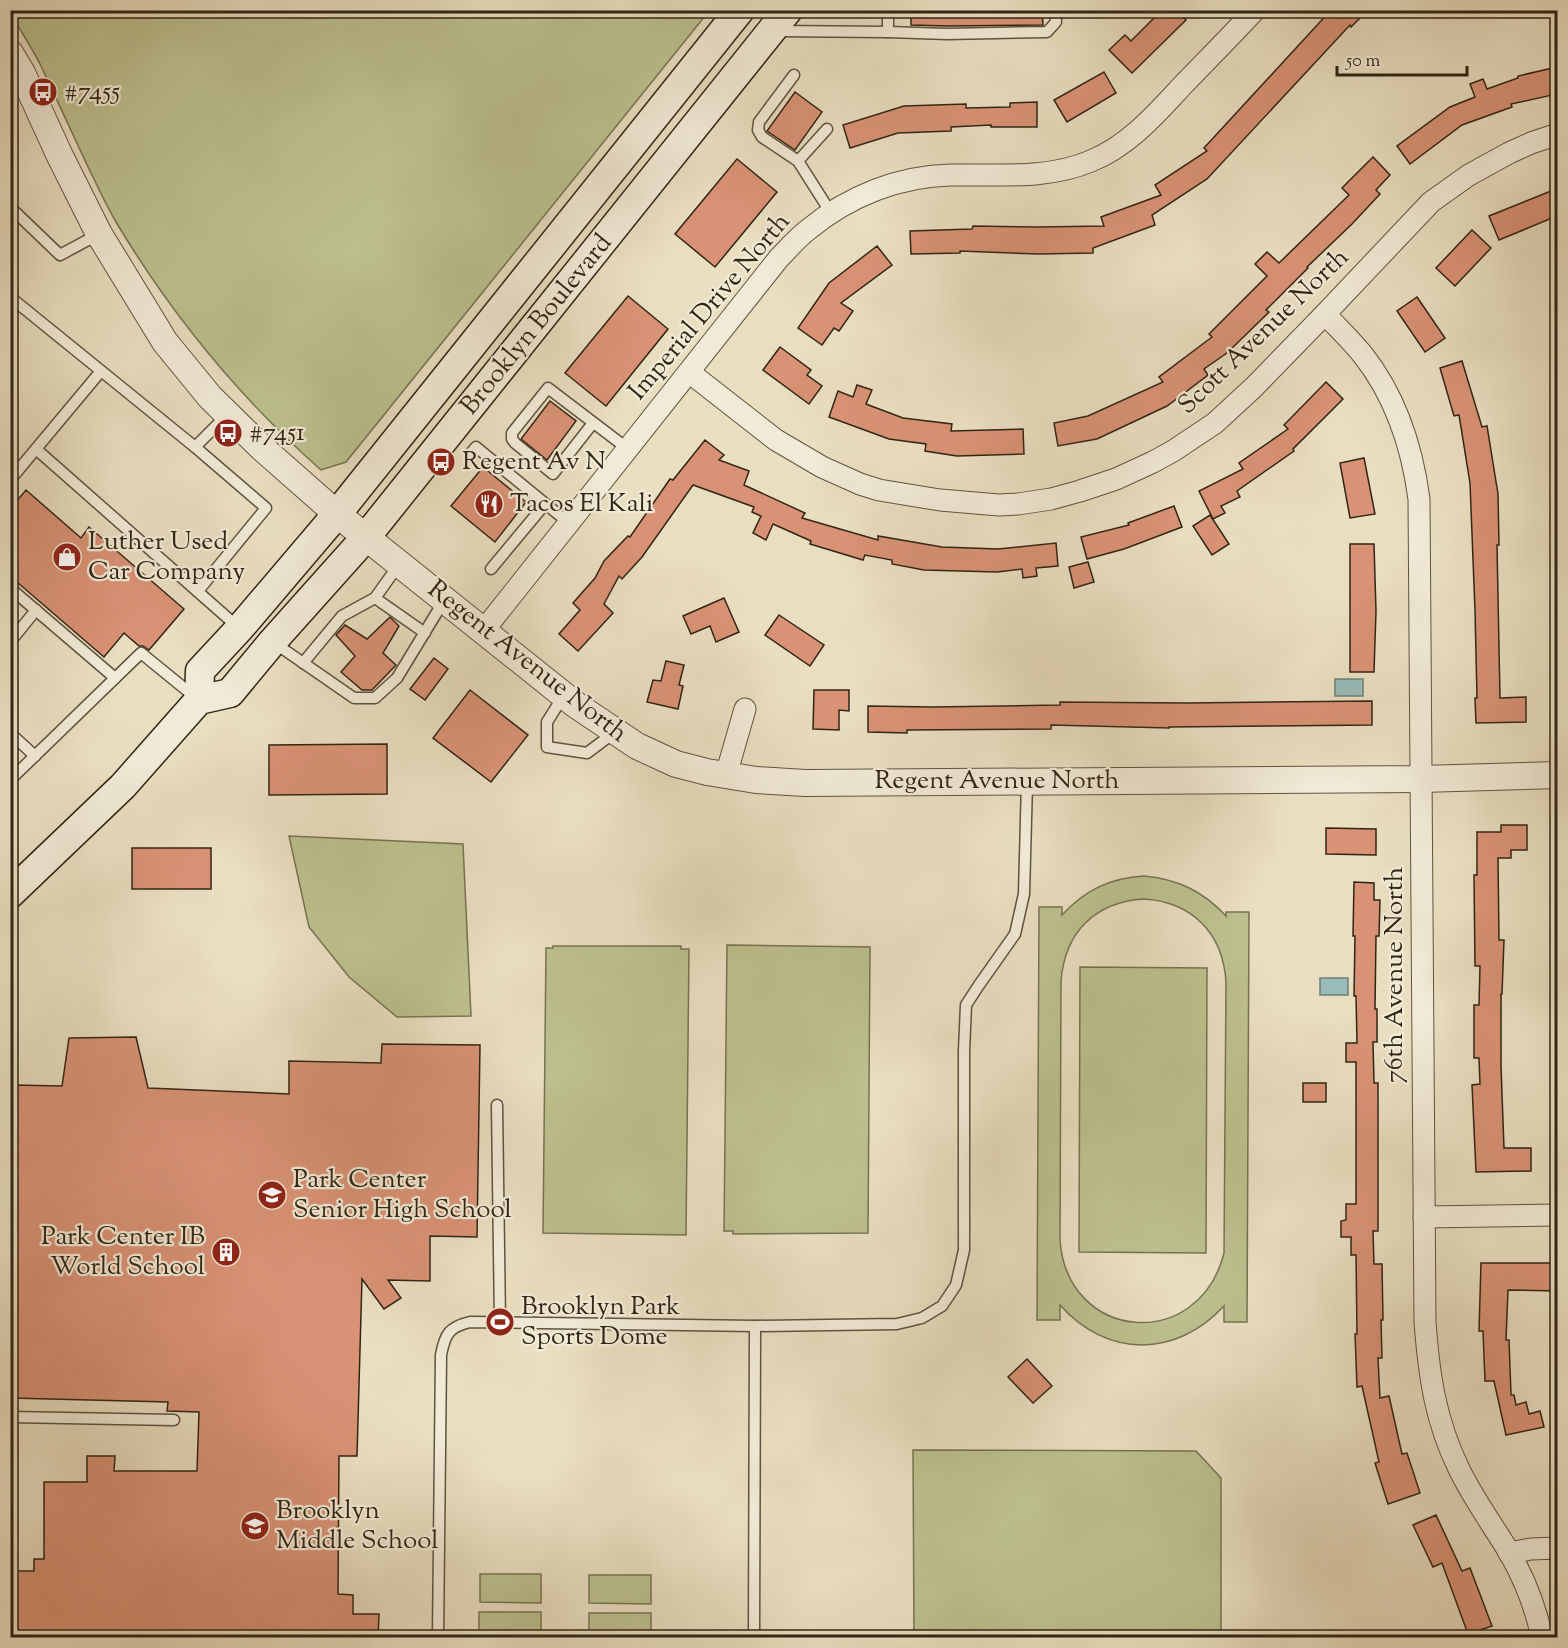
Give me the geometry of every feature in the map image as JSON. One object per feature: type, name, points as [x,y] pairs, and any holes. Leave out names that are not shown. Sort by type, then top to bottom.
[{"type":"main road","name":"Brooklyn Boulevard","points":[[741,10],[337,514],[240,628],[200,671],[199,700],[230,693],[366,537],[780,21]]},
{"type":"main road","points":[[10,894],[123,786],[199,700]]},
{"type":"street","name":"Imperial Drive North","points":[[484,630],[779,258],[807,230],[831,213],[872,190],[909,180],[948,175],[1025,175],[1058,172],[1092,161],[1120,145],[1147,123],[1255,10]]},
{"type":"street","name":"Regent Avenue North","points":[[14,70],[99,234],[165,342],[210,397],[261,447],[337,514],[564,695],[637,746],[676,764],[726,776],[805,783],[1557,775]]},
{"type":"street","name":"Scott Avenue North","points":[[689,372],[776,440],[822,467],[860,484],[879,490],[940,500],[999,505],[1052,499],[1099,486],[1153,462],[1215,423],[1254,387],[1431,202],[1469,175],[1509,153],[1557,134]]},
{"type":"street","name":"76th Avenue North","points":[[1325,314],[1352,341],[1382,382],[1413,459],[1419,499],[1425,1322],[1429,1373],[1445,1439],[1460,1472],[1509,1553],[1527,1591],[1542,1638]]},
{"type":"street","points":[[726,776],[745,708]]},
{"type":"street","points":[[1424,1217],[1557,1215]]},
{"type":"street","points":[[1509,1553],[1557,1548]]},
{"type":"lane","points":[[888,10],[888,32]]},
{"type":"lane","points":[[780,21],[888,32],[947,34],[1047,32],[1056,22],[1056,10]]},
{"type":"lane","points":[[794,75],[759,122],[758,130],[762,137],[798,161],[831,213]]},
{"type":"lane","points":[[798,161],[826,129]]},
{"type":"lane","points":[[10,207],[60,255],[99,234]]},
{"type":"lane","points":[[10,297],[195,447],[266,508],[198,591]]},
{"type":"lane","points":[[10,480],[101,371]]},
{"type":"lane","points":[[593,423],[553,474],[515,444],[512,439],[512,433],[548,388],[628,449]]},
{"type":"lane","points":[[195,447],[227,414]]},
{"type":"lane","points":[[470,454],[476,447],[569,523]]},
{"type":"lane","points":[[36,449],[240,628]]},
{"type":"lane","points":[[491,569],[545,504]]},
{"type":"lane","points":[[303,663],[342,616],[375,598],[400,563]]},
{"type":"lane","points":[[10,588],[115,678]]},
{"type":"lane","points":[[375,598],[425,633]]},
{"type":"lane","points":[[273,641],[354,698],[375,698],[398,678],[445,599]]},
{"type":"lane","points":[[10,642],[36,610]]},
{"type":"lane","points":[[10,780],[141,653],[199,700]]},
{"type":"lane","points":[[564,695],[547,722],[547,747],[586,753],[615,731]]},
{"type":"lane","points":[[10,732],[35,756]]},
{"type":"lane","points":[[438,1638],[441,1355],[443,1341],[457,1325],[470,1322],[755,1326],[897,1324],[922,1318],[942,1306],[956,1286],[964,1250],[966,1005],[1015,934],[1024,894],[1027,781]]},
{"type":"lane","points":[[497,1105],[500,1323]]},
{"type":"lane","points":[[754,1638],[755,1326]]},
{"type":"lane","points":[[10,1417],[174,1420]]},
{"type":"green space","points":[[10,11],[709,11],[346,462],[321,470],[291,443],[235,385],[160,290],[109,209],[41,66]]},
{"type":"green space","points":[[289,836],[463,844],[471,1016],[397,1017],[349,977],[309,927]]},
{"type":"green space","points":[[1144,876],[1178,883],[1199,893],[1226,916],[1226,912],[1249,912],[1247,1322],[1224,1322],[1224,1306],[1205,1323],[1185,1335],[1163,1343],[1142,1345],[1120,1342],[1099,1335],[1079,1322],[1060,1305],[1060,1320],[1037,1320],[1039,907],[1062,907],[1062,915],[1089,892],[1120,879]],"holes":[[[1144,899],[1177,906],[1202,923],[1219,949],[1224,964],[1226,982],[1224,1253],[1210,1285],[1189,1308],[1163,1320],[1135,1322],[1108,1315],[1085,1299],[1068,1274],[1060,1240],[1061,981],[1069,948],[1076,934],[1097,913],[1127,901]]]},
{"type":"green space","points":[[727,945],[870,947],[868,1233],[733,1234],[733,1231],[724,1231]]},
{"type":"green space","points":[[553,946],[681,946],[681,949],[689,949],[686,1235],[543,1233],[546,948],[553,948]]},
{"type":"green space","points":[[1080,967],[1207,968],[1206,1253],[1079,1252]]},
{"type":"green space","points":[[913,1450],[1196,1451],[1221,1478],[1221,1637],[914,1637]]},
{"type":"green space","points":[[480,1574],[541,1574],[541,1603],[480,1602]]},
{"type":"green space","points":[[589,1575],[651,1575],[651,1604],[589,1603]]},
{"type":"green space","points":[[479,1612],[541,1612],[541,1637],[479,1637]]},
{"type":"green space","points":[[589,1613],[651,1613],[651,1637],[589,1637]]},
{"type":"water","points":[[1335,679],[1363,679],[1363,696],[1335,696]]},
{"type":"water","points":[[1320,978],[1348,978],[1348,995],[1320,995]]},
{"type":"building","points":[[911,10],[1042,10],[1043,25],[911,25]]},
{"type":"building","points":[[1162,10],[1176,10],[1186,20],[1132,73],[1109,50],[1125,35],[1131,41]]},
{"type":"building","points":[[1331,10],[1368,10],[1351,27],[1350,25],[1207,179],[1152,215],[1155,225],[1093,248],[1093,253],[1039,254],[960,251],[960,253],[911,254],[910,231],[972,229],[973,226],[1104,226],[1101,217],[1161,195],[1155,185],[1207,151],[1204,148]]},
{"type":"building","points":[[1557,67],[1557,94],[1511,104],[1512,107],[1462,125],[1410,164],[1397,146],[1450,107],[1475,97],[1470,84],[1483,79],[1487,89],[1518,78],[1518,76]]},
{"type":"building","points":[[1104,72],[1116,93],[1067,122],[1054,100]]},
{"type":"building","points":[[795,92],[822,112],[795,150],[767,131]]},
{"type":"building","points":[[1037,102],[1037,127],[991,127],[991,125],[951,127],[951,131],[898,133],[850,148],[843,125],[904,106],[966,104],[966,108],[1010,107],[1010,103]]},
{"type":"building","points":[[1373,157],[1390,175],[1376,190],[1380,194],[1266,310],[1269,312],[1227,353],[1204,369],[1208,375],[1167,406],[1097,439],[1058,446],[1054,423],[1088,416],[1163,382],[1159,377],[1212,337],[1209,334],[1267,276],[1255,264],[1267,252],[1279,263],[1349,195],[1342,188]]},
{"type":"building","points":[[737,159],[777,192],[715,267],[675,234]]},
{"type":"building","points":[[1551,191],[1557,207],[1557,216],[1499,240],[1489,216]]},
{"type":"building","points":[[1472,230],[1491,248],[1455,286],[1436,268]]},
{"type":"building","points":[[877,246],[892,265],[841,303],[853,311],[839,331],[834,328],[822,345],[798,328],[829,283]]},
{"type":"building","points":[[628,296],[668,329],[606,406],[565,373]]},
{"type":"building","points":[[1417,297],[1445,338],[1425,352],[1397,311]]},
{"type":"building","points":[[780,347],[811,370],[807,375],[822,386],[809,404],[763,370]]},
{"type":"building","points":[[1462,361],[1482,427],[1487,426],[1498,494],[1500,698],[1526,697],[1526,722],[1476,723],[1475,610],[1470,483],[1459,415],[1454,416],[1440,368]]},
{"type":"building","points":[[1326,382],[1343,399],[1293,449],[1294,451],[1237,491],[1240,497],[1221,506],[1225,513],[1213,519],[1199,491],[1243,469],[1239,463],[1288,429],[1284,425]]},
{"type":"building","points":[[857,385],[872,390],[866,404],[903,418],[952,424],[951,431],[1023,429],[1024,454],[957,456],[925,451],[926,444],[889,439],[829,417],[838,391],[853,397]]},
{"type":"building","points":[[550,401],[576,421],[547,460],[521,439]]},
{"type":"building","points":[[705,440],[724,455],[719,460],[749,471],[744,485],[805,513],[802,518],[878,540],[878,536],[942,547],[998,549],[1056,543],[1058,566],[1036,568],[1037,576],[1023,578],[1022,569],[997,572],[924,570],[892,564],[892,560],[865,555],[863,560],[810,544],[811,541],[773,524],[766,540],[753,533],[761,516],[752,512],[754,507],[693,485],[642,557],[622,579],[619,576],[604,604],[613,613],[578,651],[559,634],[580,610],[573,603],[595,578],[604,561],[628,536],[630,537],[670,479],[673,480]]},
{"type":"building","points":[[1364,458],[1375,514],[1350,518],[1340,463]]},
{"type":"building","name":"Tacos El Kali","points":[[483,467],[526,502],[495,542],[451,506]]},
{"type":"building","name":"Luther Used Car Company","points":[[26,490],[81,538],[89,527],[184,609],[149,650],[139,646],[124,633],[104,657],[10,576],[10,509]]},
{"type":"building","points":[[1174,506],[1182,527],[1124,549],[1087,559],[1081,537],[1129,525],[1128,523]]},
{"type":"building","points":[[1210,515],[1229,544],[1212,555],[1193,526]]},
{"type":"building","points":[[1350,544],[1374,544],[1376,611],[1374,672],[1350,672]]},
{"type":"building","points":[[1088,562],[1094,582],[1074,588],[1069,567]]},
{"type":"building","points":[[724,598],[739,632],[716,642],[710,626],[691,634],[683,616]]},
{"type":"building","points":[[779,615],[824,645],[810,666],[765,635]]},
{"type":"building","points":[[390,617],[399,626],[383,653],[396,665],[372,690],[362,690],[341,672],[355,656],[336,635],[345,625],[367,639]]},
{"type":"building","points":[[434,658],[448,669],[425,700],[410,689]]},
{"type":"building","points":[[666,661],[684,665],[679,685],[683,686],[678,709],[647,702],[653,680],[661,681]]},
{"type":"building","points":[[470,690],[528,735],[491,782],[433,738]]},
{"type":"building","points":[[814,690],[849,690],[849,711],[839,710],[839,730],[813,729]]},
{"type":"building","points":[[1372,701],[1372,725],[1169,728],[1051,725],[1051,729],[868,732],[868,706],[1060,705],[1060,702]]},
{"type":"building","points":[[387,744],[387,794],[269,795],[269,745]]},
{"type":"building","points":[[1501,825],[1527,825],[1527,850],[1511,850],[1511,858],[1498,858],[1499,940],[1504,940],[1501,1066],[1504,1148],[1531,1148],[1531,1171],[1476,1172],[1472,1085],[1480,1084],[1479,1058],[1474,1058],[1474,1005],[1479,1005],[1480,966],[1475,966],[1474,875],[1477,875],[1477,832],[1501,832]]},
{"type":"building","points":[[1326,828],[1376,829],[1376,855],[1326,854]]},
{"type":"building","points":[[132,848],[211,848],[211,889],[132,889]]},
{"type":"building","points":[[1354,882],[1374,883],[1374,900],[1380,900],[1379,936],[1376,936],[1377,1042],[1373,1042],[1374,1083],[1378,1083],[1378,1231],[1373,1231],[1374,1264],[1382,1264],[1382,1358],[1378,1358],[1380,1398],[1389,1396],[1402,1454],[1407,1453],[1420,1493],[1388,1504],[1375,1463],[1379,1462],[1362,1386],[1357,1387],[1356,1255],[1351,1255],[1351,1237],[1341,1237],[1341,1221],[1346,1220],[1346,1204],[1356,1204],[1356,1062],[1346,1062],[1346,1043],[1357,1043],[1356,996],[1354,996]]},
{"type":"building","name":"Park Center IB World School","points":[[136,1037],[148,1088],[289,1094],[289,1061],[381,1063],[382,1044],[480,1045],[477,1237],[430,1236],[430,1281],[388,1280],[401,1298],[384,1309],[362,1279],[357,1456],[339,1456],[338,1594],[353,1595],[353,1614],[379,1614],[378,1638],[10,1638],[10,1584],[15,1584],[15,1571],[34,1571],[34,1559],[44,1559],[44,1482],[87,1482],[87,1456],[115,1456],[114,1471],[197,1471],[199,1412],[167,1411],[168,1402],[10,1398],[10,1257],[12,1258],[15,1085],[62,1086],[69,1038]]},
{"type":"building","points":[[1303,1083],[1326,1083],[1326,1102],[1303,1102]]},
{"type":"building","points":[[1481,1263],[1555,1263],[1557,1267],[1557,1291],[1508,1290],[1506,1340],[1509,1340],[1511,1395],[1514,1395],[1516,1405],[1526,1402],[1529,1414],[1540,1411],[1544,1427],[1506,1435],[1494,1381],[1485,1381],[1483,1331],[1479,1331]]},
{"type":"building","points":[[1027,1359],[1052,1386],[1033,1403],[1008,1377]]},
{"type":"building","points":[[1436,1515],[1462,1571],[1470,1568],[1492,1626],[1468,1634],[1442,1563],[1433,1567],[1413,1525]]},
{"type":"place","name":"#7455","points":[[43,92]]},
{"type":"place","name":"#7451","points":[[228,433]]},
{"type":"place","name":"Regent Av N","points":[[441,462]]},
{"type":"place","name":"Tacos El Kali","points":[[489,504]]},
{"type":"place","name":"Luther Used Car Company","points":[[67,557]]},
{"type":"place","name":"Park Center Senior High School","points":[[272,1195]]},
{"type":"place","name":"Park Center IB World School","points":[[226,1252]]},
{"type":"place","name":"Brooklyn Park Sports Dome","points":[[500,1322]]},
{"type":"place","name":"Brooklyn Middle School","points":[[255,1526]]}]
